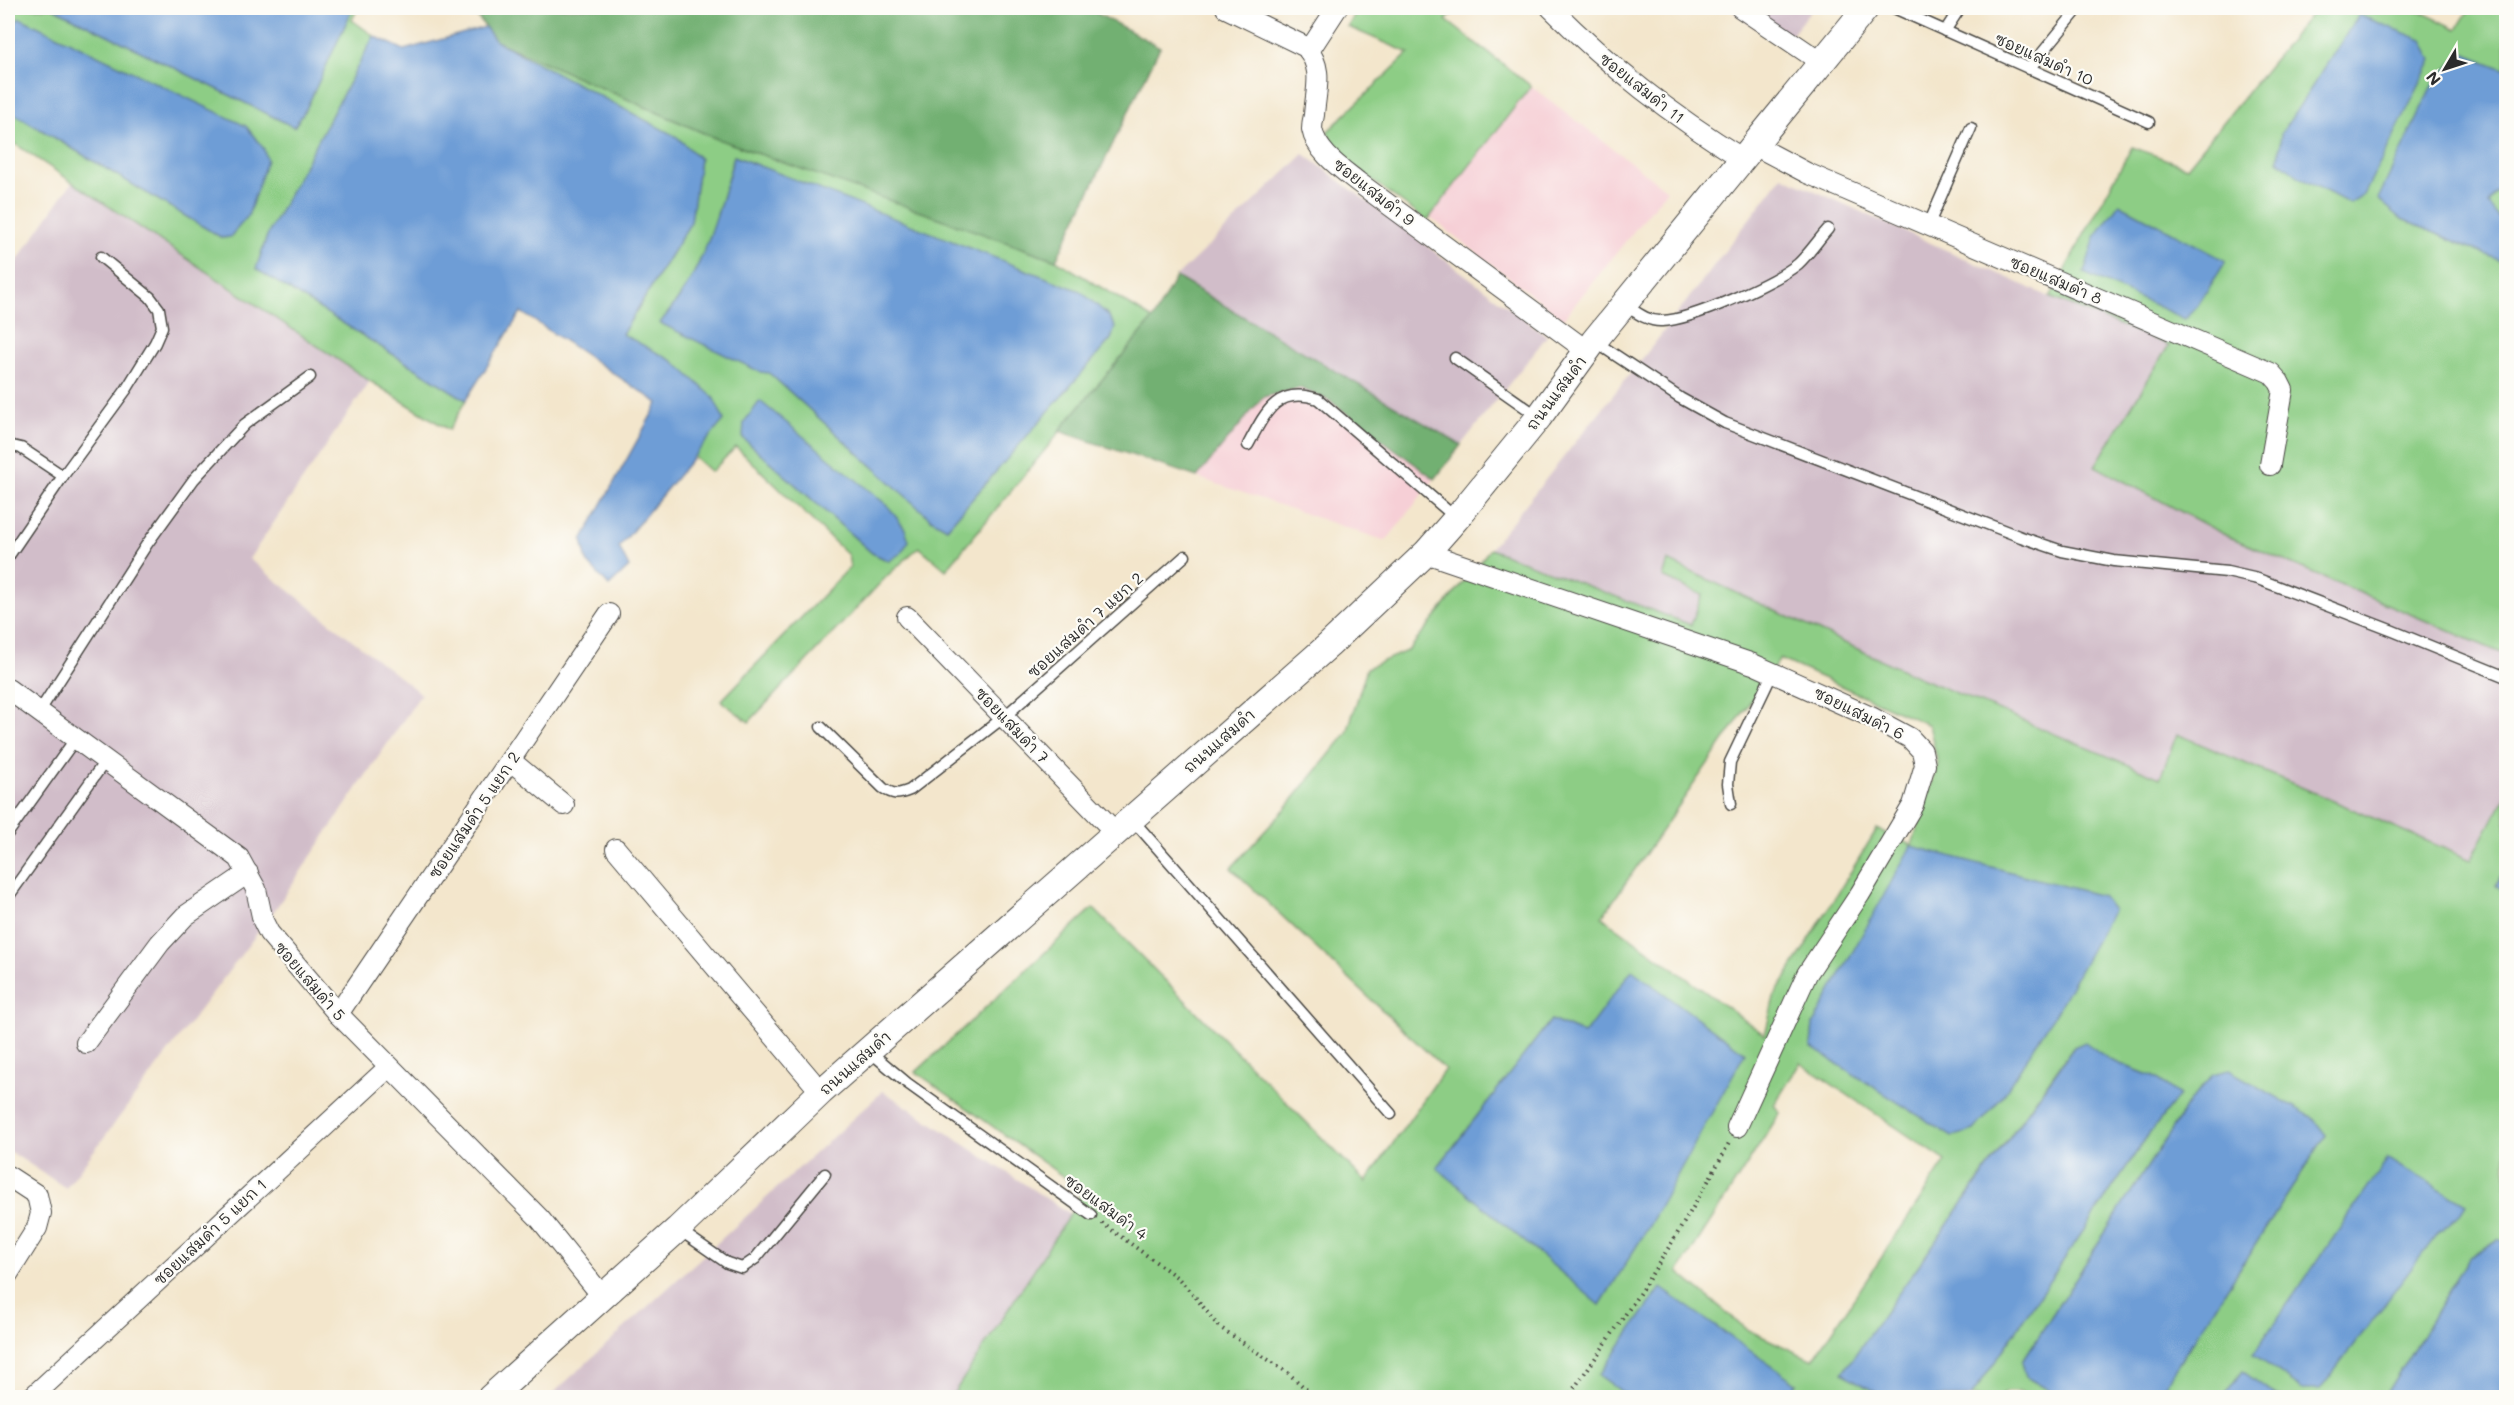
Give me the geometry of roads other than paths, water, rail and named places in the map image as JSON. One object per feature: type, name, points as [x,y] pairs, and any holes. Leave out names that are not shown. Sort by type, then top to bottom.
[{"type":"street","points":[[1226,8],[1306,47],[1309,51],[1337,8]]},
{"type":"street","name":"ซอยแสมดำ 11","points":[[1551,8],[1584,41],[1679,119],[1748,152]]},
{"type":"street","points":[[1741,8],[1821,62]]},
{"type":"street","name":"ถนนแสมดำ","points":[[490,1398],[678,1229],[821,1092],[1329,645],[1426,553],[1539,417],[1624,304],[1866,8]]},
{"type":"street","name":"ซอยแสมดำ 9","points":[[1309,51],[1315,58],[1318,69],[1312,129],[1324,152],[1358,182],[1591,346]]},
{"type":"street","name":"ซอยแสมดำ 8","points":[[1748,152],[1807,173],[2271,373],[2283,390],[2270,465]]},
{"type":"street","name":"ซอยแสมดำ 6","points":[[1426,553],[1753,664],[1871,717],[1910,738],[1922,751],[1925,765],[1921,785],[1913,805],[1860,894],[1807,974],[1737,1127]]},
{"type":"street","name":"ซอยแสมดำ 5 แยก 2","points":[[338,1014],[609,614]]},
{"type":"street","name":"ซอยแสมดำ 7","points":[[908,617],[1004,717],[1123,825]]},
{"type":"street","name":"ซอยแสมดำ 5","points":[[8,689],[239,858],[255,889],[263,921],[269,933],[338,1014],[540,1219],[603,1297]]},
{"type":"street","points":[[511,761],[564,805]]},
{"type":"street","points":[[616,849],[821,1092]]},
{"type":"street","points":[[86,1043],[153,953],[185,916],[248,873]]},
{"type":"street","name":"ซอยแสมดำ 5 แยก 1","points":[[31,1398],[389,1067]]},
{"type":"street","points":[[8,1176],[37,1195],[41,1213],[37,1228],[8,1274]]},
{"type":"lane","name":"ซอยแสมดำ 10","points":[[1894,8],[2149,122]]},
{"type":"lane","points":[[1945,31],[1960,8]]},
{"type":"lane","points":[[2029,69],[2079,8]]},
{"type":"lane","points":[[1928,226],[1971,128]]},
{"type":"lane","points":[[1624,304],[1641,316],[1660,321],[1684,318],[1775,280],[1799,263],[1828,229]]},
{"type":"lane","points":[[8,557],[63,476],[126,390],[155,343],[162,327],[159,309],[150,297],[101,257]]},
{"type":"lane","points":[[1591,346],[1725,423],[2021,537],[2062,551],[2114,561],[2227,572],[2258,579],[2506,677]]},
{"type":"lane","points":[[1455,358],[1539,417]]},
{"type":"lane","points":[[39,712],[147,544],[194,479],[245,424],[310,376]]},
{"type":"lane","points":[[1248,445],[1273,404],[1290,396],[1303,394],[1318,399],[1456,519]]},
{"type":"lane","points":[[8,445],[21,448],[63,476]]},
{"type":"lane","name":"ซอยแสมดำ 7 แยก 2","points":[[820,728],[883,788],[899,795],[909,790],[1004,717],[1185,556]]},
{"type":"lane","points":[[1731,804],[1728,784],[1730,762],[1773,672]]},
{"type":"lane","points":[[8,833],[76,738]]},
{"type":"lane","points":[[8,897],[106,760]]},
{"type":"lane","points":[[1123,825],[1391,1114]]},
{"type":"lane","name":"ซอยแสมดำ 4","points":[[869,1051],[906,1083],[1091,1215]]},
{"type":"lane","points":[[678,1229],[727,1263],[742,1268],[755,1259],[825,1174]]},
{"type":"water","points":[[53,8],[353,8],[306,109],[294,127]]},
{"type":"water","points":[[2359,15],[2422,40],[2432,60],[2364,195],[2350,204],[2301,178],[2278,160],[2281,134]]},
{"type":"water","points":[[20,18],[246,126],[264,149],[267,160],[248,216],[230,237],[222,238],[8,110],[8,28]]},
{"type":"water","points":[[485,27],[496,41],[677,137],[700,159],[691,222],[622,334],[673,361],[713,397],[724,420],[619,547],[629,567],[609,586],[587,562],[582,540],[658,403],[521,312],[466,400],[256,269],[267,236],[374,36],[404,50]]},
{"type":"water","points":[[2463,53],[2506,70],[2506,179],[2488,204],[2506,226],[2506,263],[2402,219],[2378,199],[2433,84]]},
{"type":"water","points":[[734,156],[1080,291],[1108,315],[1115,327],[1111,339],[947,528],[931,519],[769,373],[760,372],[660,323],[683,292],[700,261]]},
{"type":"water","points":[[2119,204],[2226,261],[2198,305],[2185,319],[2084,273],[2095,237]]},
{"type":"water","points":[[760,401],[888,506],[905,529],[909,541],[901,553],[889,561],[872,553],[743,438],[744,422]]},
{"type":"water","points":[[1911,846],[2102,896],[2113,910],[2058,1009],[2002,1097],[1974,1130],[1952,1137],[1811,1047],[1813,1024]]},
{"type":"water","points":[[2506,867],[2506,893],[2496,885]]},
{"type":"water","points":[[1632,970],[1745,1053],[1649,1226],[1600,1305],[1437,1168],[1551,1020],[1584,1034]]},
{"type":"water","points":[[2085,1042],[2110,1060],[2156,1078],[2179,1095],[2146,1138],[1971,1397],[1884,1397],[1842,1373],[2074,1047]]},
{"type":"water","points":[[2229,1070],[2312,1117],[2326,1135],[2157,1397],[2061,1397],[2026,1377],[2022,1362],[2189,1102],[2213,1074]]},
{"type":"water","points":[[2388,1159],[2466,1204],[2459,1215],[2439,1232],[2320,1390],[2303,1390],[2253,1354]]},
{"type":"water","points":[[2499,1239],[2506,1244],[2506,1397],[2384,1397],[2469,1258]]},
{"type":"water","points":[[1661,1288],[1796,1383],[1787,1397],[1629,1397],[1599,1375]]},
{"type":"water","points":[[2242,1371],[2278,1397],[2223,1397]]}]
